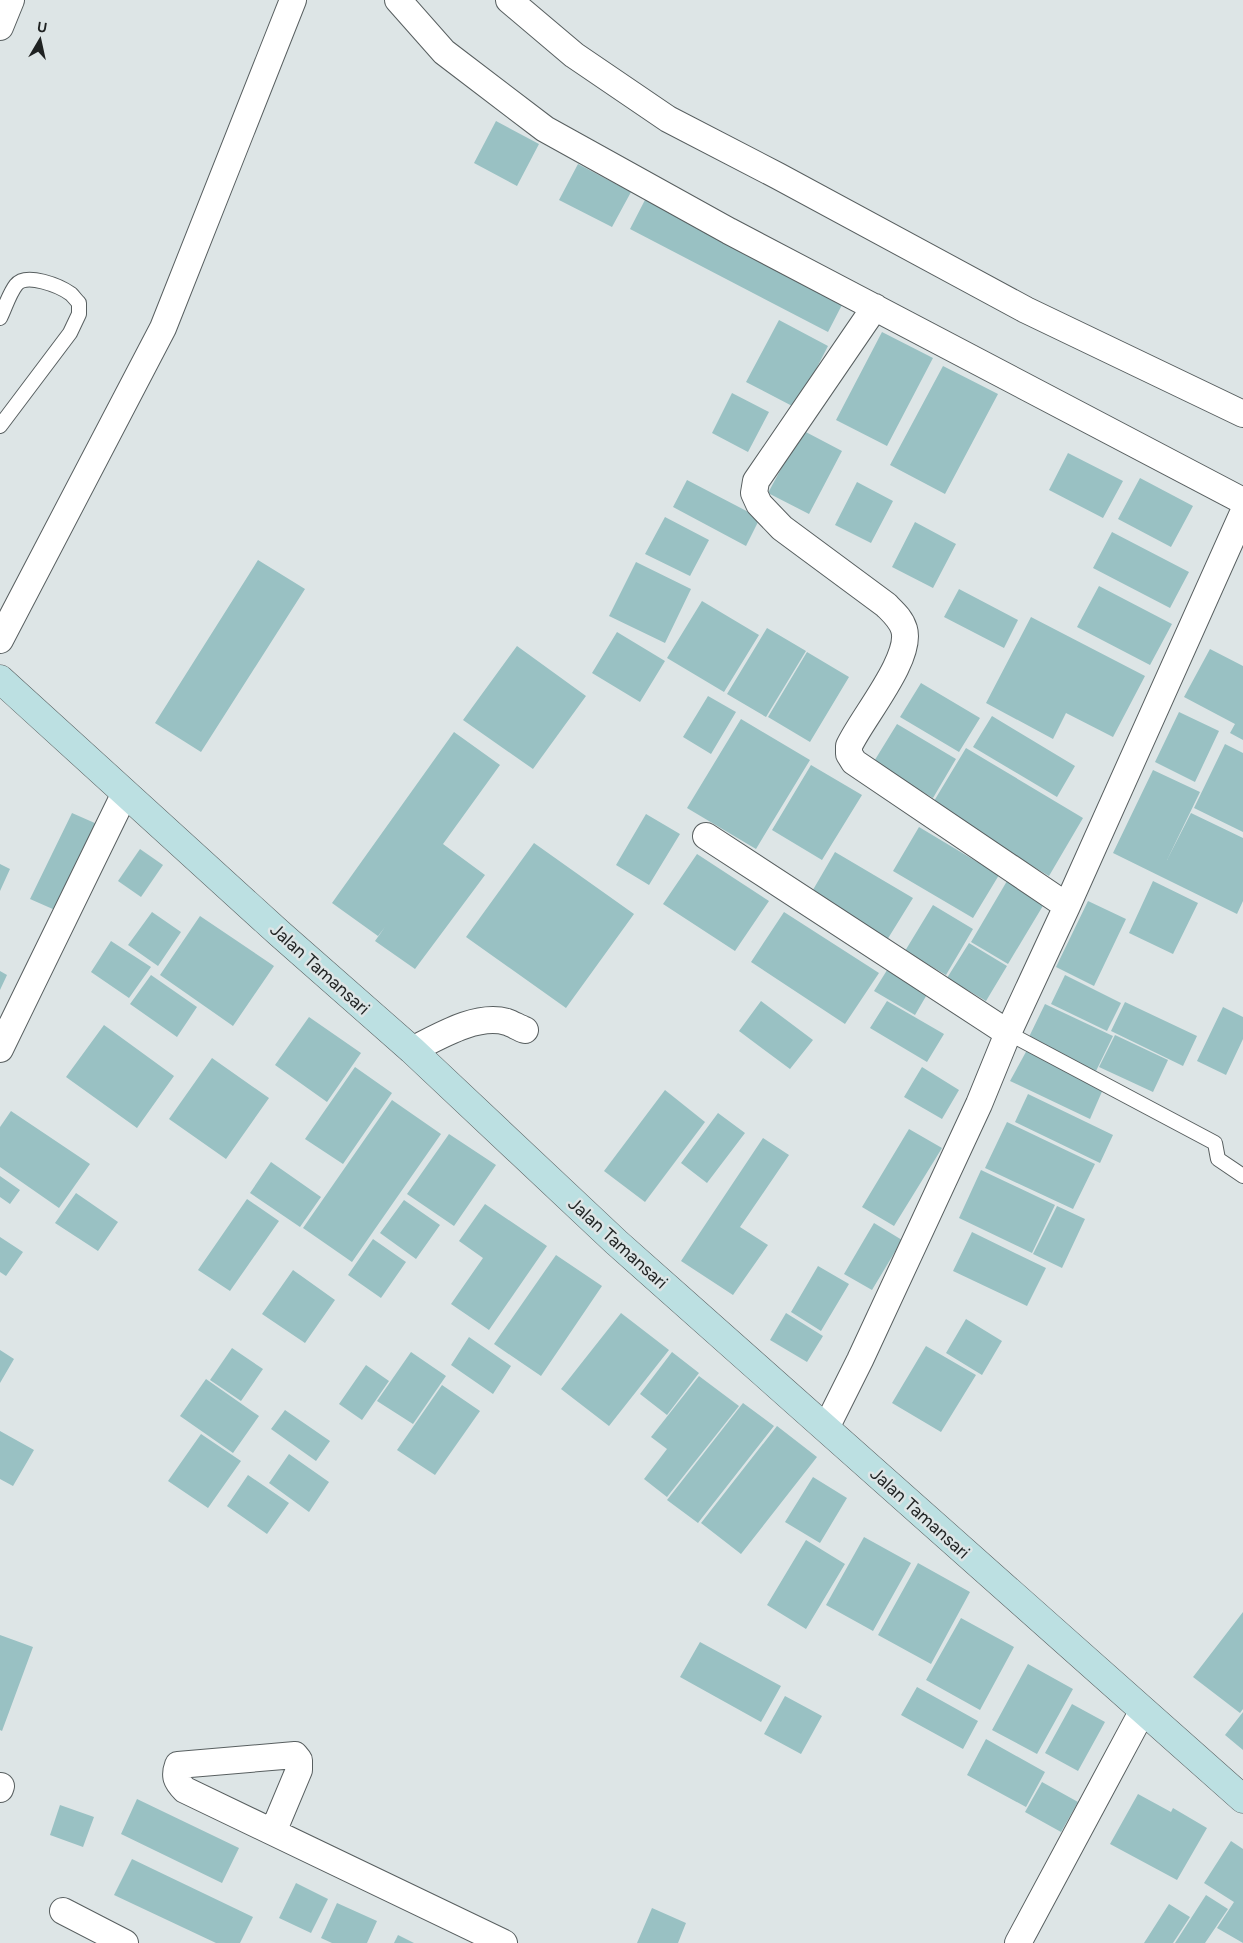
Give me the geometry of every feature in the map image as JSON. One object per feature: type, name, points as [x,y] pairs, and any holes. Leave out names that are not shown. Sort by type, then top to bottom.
[{"type":"main road","name":"Jalan Tamansari","points":[[0,679],[125,794],[412,1050],[616,1242],[1142,1712],[1243,1799]]},
{"type":"street","points":[[0,27],[11,0]]},
{"type":"street","points":[[0,640],[163,328],[293,0]]},
{"type":"street","points":[[398,0],[444,52],[545,129],[729,231],[1243,501]]},
{"type":"street","points":[[509,0],[574,56],[668,119],[1026,310],[1243,414]]},
{"type":"street","points":[[875,307],[756,481],[754,493],[759,504],[782,528],[886,605],[899,618],[905,630],[905,642],[901,654],[876,704],[850,746],[849,754],[854,762],[1067,906]]},
{"type":"street","points":[[826,1428],[860,1360],[979,1104],[1008,1033],[1243,513]]},
{"type":"street","points":[[0,1049],[125,794]]},
{"type":"street","points":[[706,836],[1008,1033]]},
{"type":"street","points":[[412,1050],[478,1021],[507,1022],[525,1030]]},
{"type":"street","points":[[1018,1943],[1142,1712]]},
{"type":"street","points":[[273,1832],[504,1943]]},
{"type":"street","points":[[63,1911],[125,1943]]},
{"type":"lane","points":[[0,318],[16,285],[23,280],[34,280],[52,284],[70,294],[79,303],[79,314],[70,333],[2,418]]},
{"type":"lane","points":[[1008,1033],[1215,1143],[1218,1159],[1243,1176]]},
{"type":"building","points":[[496,121],[539,144],[517,186],[474,163]]},
{"type":"building","points":[[578,164],[631,192],[612,227],[559,200]]},
{"type":"building","points":[[646,198],[844,301],[828,332],[630,229]]},
{"type":"building","points":[[779,320],[828,346],[796,408],[746,382]]},
{"type":"building","points":[[882,332],[933,358],[887,446],[836,420]]},
{"type":"building","points":[[943,366],[998,394],[945,494],[890,465]]},
{"type":"building","points":[[732,393],[769,412],[748,452],[712,433]]},
{"type":"building","points":[[802,430],[842,451],[809,514],[768,493]]},
{"type":"building","points":[[1068,453],[1123,481],[1103,518],[1049,490]]},
{"type":"building","points":[[1140,478],[1193,506],[1171,547],[1118,519]]},
{"type":"building","points":[[687,480],[760,518],[746,546],[673,507]]},
{"type":"building","points":[[857,482],[893,501],[871,543],[835,525]]},
{"type":"building","points":[[665,517],[709,540],[690,576],[645,554]]},
{"type":"building","points":[[915,522],[956,544],[933,588],[892,567]]},
{"type":"building","points":[[1112,532],[1189,572],[1170,608],[1093,568]]},
{"type":"building","points":[[258,560],[305,589],[201,752],[155,723]]},
{"type":"building","points":[[636,562],[691,589],[665,643],[609,616]]},
{"type":"building","points":[[1099,586],[1172,624],[1150,665],[1077,627]]},
{"type":"building","points":[[959,589],[1018,620],[1004,648],[944,617]]},
{"type":"building","points":[[702,601],[759,635],[724,692],[667,658]]},
{"type":"building","points":[[1031,617],[1145,676],[1113,737],[1066,713],[1053,739],[986,703]]},
{"type":"building","points":[[767,628],[806,651],[766,717],[727,694]]},
{"type":"building","points":[[617,632],[665,661],[640,702],[592,673]]},
{"type":"building","points":[[517,646],[586,696],[533,769],[463,720]]},
{"type":"building","points":[[1210,649],[1243,666],[1243,740],[1230,733],[1235,724],[1184,697]]},
{"type":"building","points":[[807,652],[849,677],[810,742],[768,717]]},
{"type":"building","points":[[921,683],[980,718],[959,752],[900,717]]},
{"type":"building","points":[[708,696],[736,712],[711,754],[683,737]]},
{"type":"building","points":[[1179,712],[1219,731],[1195,782],[1155,762]]},
{"type":"building","points":[[992,716],[1075,766],[1057,797],[973,747]]},
{"type":"building","points":[[741,719],[810,760],[756,849],[687,808]]},
{"type":"building","points":[[897,724],[956,759],[933,798],[873,763]]},
{"type":"building","points":[[454,732],[500,765],[443,844],[485,875],[415,969],[375,941],[385,927],[378,936],[332,903]]},
{"type":"building","points":[[1225,744],[1243,753],[1243,832],[1194,808]]},
{"type":"building","points":[[966,748],[1083,818],[1049,876],[931,806]]},
{"type":"building","points":[[811,765],[862,795],[822,860],[772,830]]},
{"type":"building","points":[[1153,770],[1200,792],[1167,860],[1191,813],[1243,838],[1243,901],[1237,914],[1113,853]]},
{"type":"building","points":[[72,813],[97,824],[55,910],[30,899]]},
{"type":"building","points":[[646,814],[680,834],[649,885],[616,865]]},
{"type":"building","points":[[919,827],[999,875],[973,918],[893,871]]},
{"type":"building","points":[[534,843],[634,914],[566,1008],[466,937]]},
{"type":"building","points":[[140,849],[163,865],[141,897],[118,881]]},
{"type":"building","points":[[835,852],[913,898],[887,940],[810,895]]},
{"type":"building","points":[[697,854],[769,901],[735,951],[663,904]]},
{"type":"building","points":[[0,864],[10,869],[0,891]]},
{"type":"building","points":[[1007,881],[1044,904],[1008,964],[971,942]]},
{"type":"building","points":[[1153,881],[1198,903],[1173,954],[1129,933]]},
{"type":"building","points":[[1088,901],[1126,919],[1094,986],[1056,967]]},
{"type":"building","points":[[933,905],[973,929],[946,975],[905,951]]},
{"type":"building","points":[[152,912],[181,932],[158,966],[128,945]]},
{"type":"building","points":[[784,912],[879,973],[845,1024],[751,962]]},
{"type":"building","points":[[200,916],[274,966],[233,1026],[160,975]]},
{"type":"building","points":[[111,941],[151,967],[129,998],[91,972]]},
{"type":"building","points":[[969,943],[1007,966],[986,1001],[947,978]]},
{"type":"building","points":[[889,967],[929,991],[915,1015],[874,991]]},
{"type":"building","points":[[0,971],[7,975],[0,990]]},
{"type":"building","points":[[151,975],[197,1007],[177,1037],[130,1004]]},
{"type":"building","points":[[1065,975],[1121,1003],[1107,1031],[1051,1004]]},
{"type":"building","points":[[761,1001],[813,1040],[790,1069],[739,1031]]},
{"type":"building","points":[[887,1001],[944,1034],[927,1062],[870,1028]]},
{"type":"building","points":[[1125,1002],[1197,1036],[1183,1066],[1111,1031]]},
{"type":"building","points":[[1045,1004],[1113,1036],[1096,1071],[1028,1039]]},
{"type":"building","points":[[1223,1007],[1243,1017],[1243,1039],[1226,1075],[1197,1061]]},
{"type":"building","points":[[309,1017],[361,1053],[327,1102],[275,1065]]},
{"type":"building","points":[[104,1025],[174,1076],[137,1128],[66,1077]]},
{"type":"building","points":[[1115,1035],[1168,1060],[1153,1092],[1099,1067]]},
{"type":"building","points":[[1027,1050],[1104,1087],[1090,1119],[1010,1081]]},
{"type":"building","points":[[212,1058],[269,1098],[226,1159],[169,1119]]},
{"type":"building","points":[[355,1067],[392,1093],[343,1164],[305,1139]]},
{"type":"building","points":[[922,1067],[959,1090],[942,1119],[904,1097]]},
{"type":"building","points":[[665,1090],[705,1122],[645,1202],[604,1171]]},
{"type":"building","points":[[1028,1094],[1113,1135],[1100,1163],[1015,1122]]},
{"type":"building","points":[[392,1100],[441,1134],[352,1262],[303,1228]]},
{"type":"building","points":[[11,1111],[90,1164],[59,1208],[0,1167],[0,1127]]},
{"type":"building","points":[[718,1113],[745,1133],[707,1183],[681,1163]]},
{"type":"building","points":[[1007,1122],[1095,1164],[1073,1209],[985,1168]]},
{"type":"building","points":[[909,1129],[942,1148],[894,1226],[862,1207]]},
{"type":"building","points":[[449,1134],[496,1165],[454,1226],[407,1194]]},
{"type":"building","points":[[763,1138],[789,1155],[740,1227],[768,1245],[733,1295],[681,1261]]},
{"type":"building","points":[[271,1162],[321,1197],[300,1227],[250,1193]]},
{"type":"building","points":[[981,1170],[1055,1205],[1032,1253],[959,1218]]},
{"type":"building","points":[[0,1176],[20,1190],[10,1204],[0,1197]]},
{"type":"building","points":[[76,1193],[118,1222],[98,1251],[55,1223]]},
{"type":"building","points":[[247,1199],[279,1221],[230,1291],[198,1270]]},
{"type":"building","points":[[404,1200],[440,1225],[416,1259],[380,1233]]},
{"type":"building","points":[[485,1204],[547,1246],[489,1330],[451,1304],[483,1258],[459,1241]]},
{"type":"building","points":[[1057,1206],[1085,1219],[1062,1268],[1033,1254]]},
{"type":"building","points":[[874,1223],[902,1240],[872,1290],[844,1274]]},
{"type":"building","points":[[972,1232],[1046,1268],[1027,1306],[953,1271]]},
{"type":"building","points":[[0,1237],[23,1252],[6,1276],[0,1272]]},
{"type":"building","points":[[373,1239],[406,1262],[381,1298],[348,1275]]},
{"type":"building","points":[[556,1255],[602,1286],[541,1376],[494,1344]]},
{"type":"building","points":[[818,1266],[849,1284],[821,1331],[791,1312]]},
{"type":"building","points":[[293,1270],[335,1300],[305,1343],[262,1314]]},
{"type":"building","points":[[621,1313],[669,1350],[609,1426],[561,1389]]},
{"type":"building","points":[[786,1313],[823,1336],[807,1362],[770,1340]]},
{"type":"building","points":[[966,1319],[1002,1341],[982,1375],[946,1353]]},
{"type":"building","points":[[469,1337],[511,1366],[493,1394],[451,1365]]},
{"type":"building","points":[[926,1346],[976,1375],[941,1432],[892,1403]]},
{"type":"building","points":[[232,1348],[263,1369],[241,1401],[210,1380]]},
{"type":"building","points":[[0,1350],[14,1359],[0,1383]]},
{"type":"building","points":[[411,1352],[446,1376],[413,1424],[377,1401]]},
{"type":"building","points":[[672,1352],[699,1373],[667,1415],[640,1394]]},
{"type":"building","points":[[366,1365],[389,1381],[362,1420],[339,1404]]},
{"type":"building","points":[[699,1376],[739,1406],[667,1497],[644,1479],[667,1449],[651,1437]]},
{"type":"building","points":[[206,1379],[259,1416],[233,1453],[180,1416]]},
{"type":"building","points":[[442,1385],[480,1411],[435,1475],[397,1450]]},
{"type":"building","points":[[743,1403],[774,1426],[698,1523],[667,1500]]},
{"type":"building","points":[[285,1410],[330,1441],[316,1461],[271,1429]]},
{"type":"building","points":[[777,1426],[817,1457],[741,1554],[701,1523]]},
{"type":"building","points":[[0,1431],[34,1450],[13,1486],[0,1479]]},
{"type":"building","points":[[201,1434],[241,1461],[208,1508],[168,1481]]},
{"type":"building","points":[[289,1454],[329,1482],[309,1512],[269,1483]]},
{"type":"building","points":[[248,1475],[289,1503],[267,1534],[227,1506]]},
{"type":"building","points":[[813,1477],[847,1498],[820,1543],[785,1522]]},
{"type":"building","points":[[864,1537],[911,1563],[873,1631],[826,1605]]},
{"type":"building","points":[[806,1540],[845,1564],[806,1629],[767,1605]]},
{"type":"building","points":[[918,1563],[970,1592],[931,1664],[878,1635]]},
{"type":"building","points":[[1243,1612],[1243,1709],[1240,1713],[1193,1677]]},
{"type":"building","points":[[961,1618],[1014,1647],[980,1710],[926,1680]]},
{"type":"building","points":[[0,1635],[33,1647],[2,1731],[0,1730]]},
{"type":"building","points":[[700,1642],[781,1686],[761,1722],[680,1677]]},
{"type":"building","points":[[1028,1664],[1073,1689],[1037,1754],[992,1730]]},
{"type":"building","points":[[917,1687],[978,1721],[963,1749],[901,1715]]},
{"type":"building","points":[[785,1696],[822,1716],[801,1754],[764,1734]]},
{"type":"building","points":[[1072,1704],[1105,1722],[1078,1771],[1045,1753]]},
{"type":"building","points":[[1243,1712],[1243,1750],[1225,1735]]},
{"type":"building","points":[[986,1739],[1045,1772],[1026,1807],[967,1775]]},
{"type":"building","points":[[1042,1782],[1078,1802],[1061,1832],[1025,1812]]},
{"type":"building","points":[[1138,1794],[1171,1812],[1173,1808],[1207,1828],[1177,1880],[1110,1844]]},
{"type":"building","points":[[137,1799],[239,1848],[222,1883],[121,1834]]},
{"type":"building","points":[[60,1805],[94,1817],[83,1847],[50,1835]]},
{"type":"building","points":[[1231,1841],[1243,1849],[1243,1943],[1217,1928],[1234,1902],[1204,1883]]},
{"type":"building","points":[[132,1859],[253,1917],[240,1943],[216,1943],[114,1895]]},
{"type":"building","points":[[296,1883],[328,1899],[311,1933],[279,1918]]},
{"type":"building","points":[[1206,1895],[1228,1909],[1205,1943],[1175,1943]]},
{"type":"building","points":[[337,1903],[377,1921],[367,1943],[332,1943],[321,1938]]},
{"type":"building","points":[[1169,1904],[1190,1917],[1173,1943],[1144,1943]]},
{"type":"building","points":[[652,1908],[686,1923],[678,1943],[637,1943]]},
{"type":"building","points":[[398,1935],[414,1943],[394,1943]]}]
